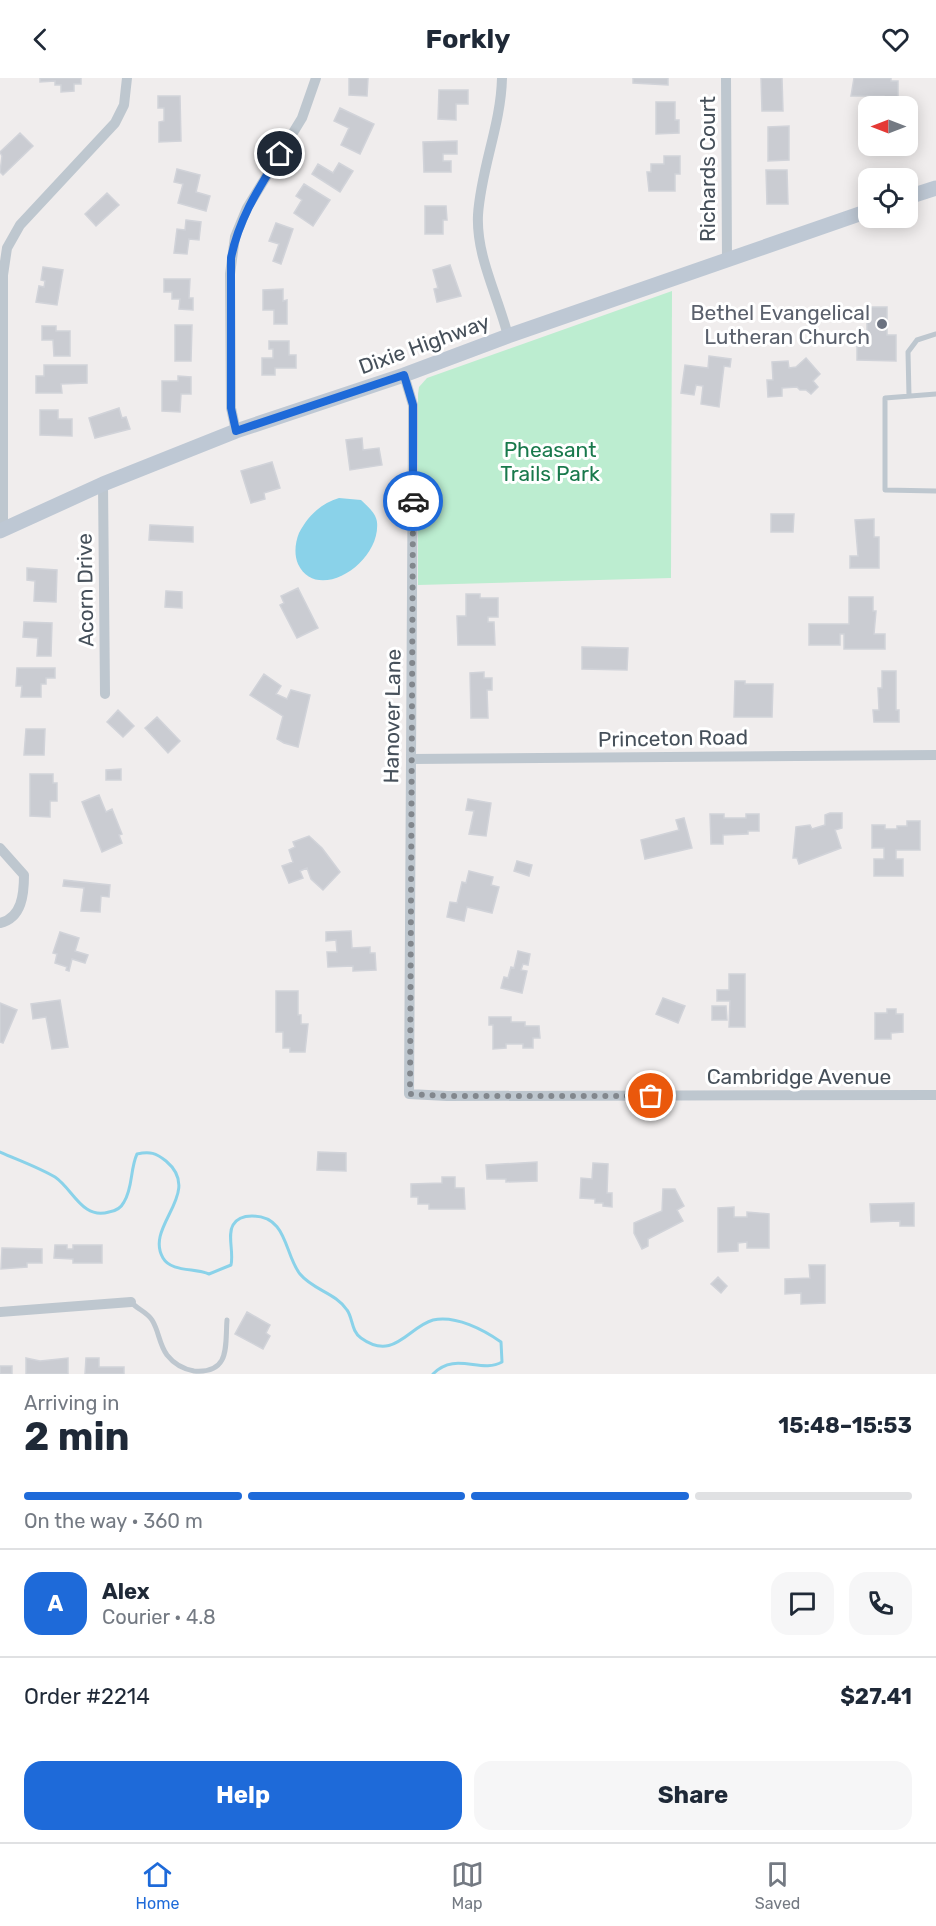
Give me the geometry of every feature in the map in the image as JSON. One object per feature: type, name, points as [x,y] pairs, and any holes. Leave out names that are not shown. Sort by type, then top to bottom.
[{"type":"main road","points":[[918,194],[936,188]]},
{"type":"main road","name":"Dixie Highway","points":[[2,530],[103,484],[236,431],[404,375],[508,336],[858,214]]},
{"type":"street","points":[[2,530],[3,275],[7,248],[20,225],[115,123],[124,105],[127,78]]},
{"type":"street","points":[[236,431],[231,408],[230,285],[235,237],[247,208],[302,118],[316,78]]},
{"type":"street","points":[[501,78],[499,111],[481,186],[478,218],[485,264],[508,336]]},
{"type":"street","name":"Richards Court","points":[[726,78],[727,260]]},
{"type":"street","name":"Hanover Lane","points":[[404,375],[413,405],[414,425],[410,1094]]},
{"type":"street","name":"Acorn Drive","points":[[103,484],[105,694]]},
{"type":"street","name":"Princeton Road","points":[[411,759],[936,754]]},
{"type":"street","points":[[0,848],[24,875],[24,895],[18,911],[6,922],[0,923]]},
{"type":"street","name":"Cambridge Avenue","points":[[410,1094],[447,1096],[936,1095]]},
{"type":"street","points":[[0,1312],[131,1302]]},
{"type":"lane","points":[[909,396],[908,352],[917,340],[936,334]]},
{"type":"lane","points":[[936,394],[885,398],[885,490],[936,491]]},
{"type":"lane","points":[[131,1302],[137,1309],[151,1317],[168,1357],[184,1369],[197,1372],[210,1373],[222,1364],[227,1320]]},
{"type":"green space","name":"Pheasant Trails Park","points":[[672,291],[671,578],[418,585],[419,387],[427,378]]},
{"type":"water","points":[[339,498],[361,500],[368,507],[377,522],[376,537],[359,564],[332,579],[319,580],[307,575],[298,564],[297,541],[306,521],[320,507]]},
{"type":"building","points":[[40,78],[81,78],[81,84],[74,84],[74,91],[61,92],[61,85],[55,85],[55,81],[40,82]]},
{"type":"building","points":[[349,78],[368,78],[367,96],[349,95]]},
{"type":"building","points":[[633,78],[668,78],[668,85],[633,83]]},
{"type":"building","points":[[761,78],[782,78],[783,111],[762,111]]},
{"type":"building","points":[[854,78],[891,78],[891,81],[898,81],[898,96],[851,96]]},
{"type":"building","points":[[439,90],[468,90],[468,104],[456,104],[456,120],[438,119]]},
{"type":"building","points":[[158,96],[180,96],[181,141],[159,142],[159,122],[164,121],[164,108],[158,108]]},
{"type":"building","points":[[656,102],[675,102],[675,120],[679,120],[679,133],[656,134]]},
{"type":"building","points":[[340,108],[374,124],[360,154],[341,145],[349,128],[334,121]]},
{"type":"building","points":[[789,126],[789,160],[768,161],[768,127]]},
{"type":"building","points":[[20,133],[33,146],[3,175],[0,172],[2,156],[0,152]]},
{"type":"building","points":[[457,141],[457,154],[443,154],[443,161],[451,161],[451,172],[424,172],[423,142]]},
{"type":"building","points":[[664,156],[680,156],[680,174],[675,174],[675,191],[649,191],[647,172],[651,172],[651,164],[664,164]]},
{"type":"building","points":[[339,163],[353,171],[340,192],[312,174],[318,164],[333,173]]},
{"type":"building","points":[[177,169],[200,175],[196,192],[210,196],[206,211],[178,203],[183,184],[174,182]]},
{"type":"building","points":[[766,170],[787,170],[788,204],[767,204]]},
{"type":"building","points":[[304,184],[330,200],[313,226],[294,213],[302,200],[296,196]]},
{"type":"building","points":[[107,193],[119,205],[96,226],[85,214]]},
{"type":"building","points":[[425,206],[446,206],[447,220],[443,220],[443,234],[425,234]]},
{"type":"building","points":[[186,220],[201,222],[199,240],[189,239],[187,254],[174,253],[177,229],[185,230]]},
{"type":"building","points":[[276,223],[293,229],[281,264],[273,261],[279,244],[269,241]]},
{"type":"building","points":[[450,265],[461,296],[437,302],[434,289],[438,288],[433,270]]},
{"type":"building","points":[[43,267],[63,270],[57,305],[36,302],[39,286],[44,287],[45,281],[41,280]]},
{"type":"building","points":[[164,279],[190,279],[189,298],[193,298],[193,310],[179,309],[180,299],[172,299],[172,292],[164,292]]},
{"type":"building","points":[[283,289],[283,301],[287,300],[287,324],[274,324],[274,310],[263,310],[263,290]]},
{"type":"building","points":[[867,307],[887,307],[887,335],[896,335],[896,361],[857,360],[857,335],[867,335]]},
{"type":"building","points":[[175,325],[192,325],[191,361],[175,361]]},
{"type":"building","points":[[42,326],[56,326],[56,331],[70,331],[70,356],[54,356],[53,340],[42,340]]},
{"type":"building","points":[[269,341],[289,341],[289,355],[296,355],[296,368],[275,368],[275,375],[262,375],[262,358],[273,358],[273,349],[269,349]]},
{"type":"building","points":[[709,356],[731,359],[730,367],[724,366],[719,407],[701,404],[703,386],[696,385],[694,395],[681,393],[685,365],[708,368]]},
{"type":"building","points":[[806,358],[820,374],[813,381],[818,387],[811,394],[797,387],[782,388],[782,396],[768,397],[767,380],[773,380],[772,362],[788,361],[789,368],[796,367]]},
{"type":"building","points":[[44,365],[87,365],[87,383],[61,384],[62,393],[36,393],[36,376],[44,376]]},
{"type":"building","points":[[178,376],[191,377],[191,394],[181,394],[180,412],[162,411],[162,381],[178,381]]},
{"type":"building","points":[[119,408],[122,418],[126,417],[130,429],[95,438],[89,418]]},
{"type":"building","points":[[40,410],[58,410],[58,419],[72,419],[72,436],[40,435]]},
{"type":"building","points":[[362,438],[363,450],[379,448],[382,465],[350,470],[346,440]]},
{"type":"building","points":[[272,462],[280,488],[264,493],[265,499],[251,503],[241,471]]},
{"type":"building","points":[[771,514],[794,514],[793,532],[771,532]]},
{"type":"building","points":[[874,519],[874,537],[879,537],[879,568],[850,568],[850,556],[858,556],[855,520]]},
{"type":"building","points":[[150,525],[193,527],[193,542],[149,540]]},
{"type":"building","points":[[27,568],[57,570],[56,602],[34,601],[35,581],[27,580]]},
{"type":"building","points":[[298,588],[318,628],[297,638],[280,605],[284,603],[281,596]]},
{"type":"building","points":[[166,591],[182,592],[182,608],[165,607]]},
{"type":"building","points":[[466,594],[480,594],[480,598],[498,598],[498,617],[488,617],[488,622],[494,622],[495,645],[458,645],[457,616],[466,616]]},
{"type":"building","points":[[849,597],[873,597],[873,611],[876,611],[874,634],[885,634],[885,649],[844,649],[844,634],[840,634],[840,645],[809,645],[809,624],[849,624]]},
{"type":"building","points":[[24,622],[52,623],[51,656],[37,656],[38,638],[23,637]]},
{"type":"building","points":[[582,647],[628,648],[627,670],[582,669]]},
{"type":"building","points":[[17,668],[55,668],[55,678],[46,678],[46,684],[41,684],[41,697],[21,697],[22,686],[16,686]]},
{"type":"building","points":[[882,671],[896,671],[896,710],[899,710],[899,722],[874,722],[873,710],[879,710],[878,688],[882,688]]},
{"type":"building","points":[[484,672],[484,678],[492,678],[492,690],[487,690],[488,718],[471,718],[470,673]]},
{"type":"building","points":[[264,674],[281,686],[276,694],[287,699],[291,690],[310,695],[298,747],[277,739],[283,716],[250,695]]},
{"type":"building","points":[[735,681],[745,681],[745,684],[773,684],[772,717],[734,717]]},
{"type":"building","points":[[118,710],[134,726],[123,737],[107,722]]},
{"type":"building","points":[[157,717],[180,741],[168,753],[145,728]]},
{"type":"building","points":[[26,729],[45,729],[44,755],[24,755]]},
{"type":"building","points":[[121,769],[121,780],[106,780],[106,770]]},
{"type":"building","points":[[30,774],[53,774],[53,783],[57,783],[57,801],[50,801],[50,817],[30,816]]},
{"type":"building","points":[[99,795],[106,812],[112,809],[122,834],[119,835],[122,843],[102,852],[82,802]]},
{"type":"building","points":[[468,799],[491,803],[486,836],[469,834],[474,811],[466,810]]},
{"type":"building","points":[[842,813],[842,828],[835,830],[841,848],[799,864],[797,858],[793,858],[796,827],[810,825],[812,829],[825,825],[825,815]]},
{"type":"building","points":[[710,814],[724,814],[724,818],[746,818],[746,814],[759,814],[759,831],[723,835],[723,844],[711,844]]},
{"type":"building","points":[[684,818],[692,848],[645,859],[641,840],[679,830],[676,820]]},
{"type":"building","points":[[907,821],[920,821],[920,850],[896,850],[896,859],[903,859],[903,876],[874,876],[874,859],[884,859],[884,848],[872,848],[872,825],[885,825],[885,829],[897,829],[897,826],[907,826]]},
{"type":"building","points":[[309,836],[322,848],[340,872],[323,890],[311,879],[307,868],[300,871],[303,878],[289,883],[282,866],[293,862],[289,850],[295,847],[293,842]]},
{"type":"building","points":[[517,861],[532,865],[529,876],[514,871]]},
{"type":"building","points":[[469,871],[493,877],[491,885],[499,887],[492,913],[467,907],[464,921],[447,917],[450,902],[457,903],[462,882],[466,883]]},
{"type":"building","points":[[64,880],[110,885],[109,897],[101,896],[100,912],[81,911],[84,888],[63,886]]},
{"type":"building","points":[[351,931],[352,948],[370,947],[370,953],[375,953],[376,970],[353,971],[353,966],[328,967],[327,952],[337,952],[336,940],[326,941],[326,932]]},
{"type":"building","points":[[60,932],[79,938],[75,951],[88,955],[85,963],[72,959],[69,971],[66,970],[67,967],[55,963],[57,954],[53,953]]},
{"type":"building","points":[[518,951],[530,954],[528,965],[523,964],[521,970],[527,971],[522,993],[501,988],[504,977],[508,978],[511,967],[514,968]]},
{"type":"building","points":[[729,974],[745,974],[745,1027],[729,1027],[730,1001],[717,1001],[717,990],[729,990]]},
{"type":"building","points":[[276,991],[298,991],[298,1015],[301,1015],[301,1024],[308,1024],[305,1052],[290,1052],[290,1048],[283,1048],[283,1032],[276,1032]]},
{"type":"building","points":[[663,998],[685,1006],[678,1023],[656,1014]]},
{"type":"building","points":[[60,1000],[68,1047],[52,1049],[46,1017],[33,1019],[31,1004]]},
{"type":"building","points":[[0,1003],[17,1010],[3,1043],[0,1042]]},
{"type":"building","points":[[712,1006],[726,1006],[727,1020],[712,1020]]},
{"type":"building","points":[[887,1009],[896,1009],[896,1014],[903,1014],[903,1032],[891,1033],[891,1039],[875,1039],[875,1013],[887,1013]]},
{"type":"building","points":[[489,1017],[511,1017],[511,1022],[525,1022],[525,1026],[539,1026],[540,1038],[533,1038],[533,1048],[523,1048],[523,1044],[506,1044],[506,1048],[493,1049],[493,1025],[489,1025]]},
{"type":"building","points":[[318,1152],[346,1153],[346,1171],[317,1170]]},
{"type":"building","points":[[537,1162],[537,1181],[506,1182],[506,1179],[487,1179],[486,1165]]},
{"type":"building","points":[[593,1163],[608,1164],[607,1193],[612,1193],[612,1207],[603,1206],[603,1203],[595,1203],[595,1199],[580,1198],[581,1178],[592,1179]]},
{"type":"building","points":[[442,1177],[455,1177],[455,1188],[464,1188],[465,1209],[429,1209],[429,1204],[418,1204],[418,1197],[411,1197],[411,1184],[442,1183]]},
{"type":"building","points":[[663,1189],[675,1189],[684,1206],[677,1210],[683,1221],[648,1239],[648,1246],[642,1249],[634,1233],[634,1223],[662,1211]]},
{"type":"building","points":[[914,1203],[914,1226],[900,1226],[900,1221],[871,1222],[870,1204]]},
{"type":"building","points":[[734,1207],[734,1217],[747,1217],[747,1212],[769,1214],[769,1248],[747,1248],[747,1242],[738,1243],[738,1251],[718,1252],[718,1208]]},
{"type":"building","points":[[55,1245],[67,1245],[67,1249],[73,1249],[73,1245],[102,1245],[102,1263],[73,1263],[73,1259],[54,1258]]},
{"type":"building","points":[[2,1248],[42,1249],[42,1263],[27,1263],[27,1267],[1,1269]]},
{"type":"building","points":[[809,1265],[825,1265],[825,1303],[801,1304],[801,1293],[785,1294],[785,1279],[810,1278]]},
{"type":"building","points":[[718,1277],[727,1286],[721,1293],[711,1284]]},
{"type":"building","points":[[247,1312],[270,1325],[266,1333],[270,1336],[263,1349],[235,1334]]},
{"type":"building","points":[[26,1358],[40,1361],[68,1358],[68,1374],[26,1374]]},
{"type":"building","points":[[86,1358],[99,1358],[99,1367],[124,1367],[124,1374],[85,1374]]},
{"type":"building","points":[[0,1366],[12,1366],[12,1374],[0,1374]]},
{"type":"waterway","points":[[0,1152],[55,1177],[85,1208],[100,1213],[114,1211],[123,1204],[129,1191],[137,1154],[156,1154],[166,1161],[176,1173],[179,1185],[177,1197],[161,1234],[159,1246],[163,1258],[172,1266],[209,1274],[231,1265],[233,1225],[244,1217],[264,1218],[279,1229],[300,1274],[342,1304],[361,1338],[373,1344],[392,1345],[424,1324],[442,1319],[469,1325],[501,1342],[502,1362],[485,1366],[450,1364],[441,1367],[433,1374]]},
{"type":"way so far","points":[[413,501],[410,1094],[651,1096]]},
{"type":"place","name":"Bethel Evangelical Lutheran Church","points":[[882,324]]},
{"type":"route","points":[[280,154],[241,220],[231,258],[231,408],[236,431],[404,375],[413,405],[413,501]]}]
